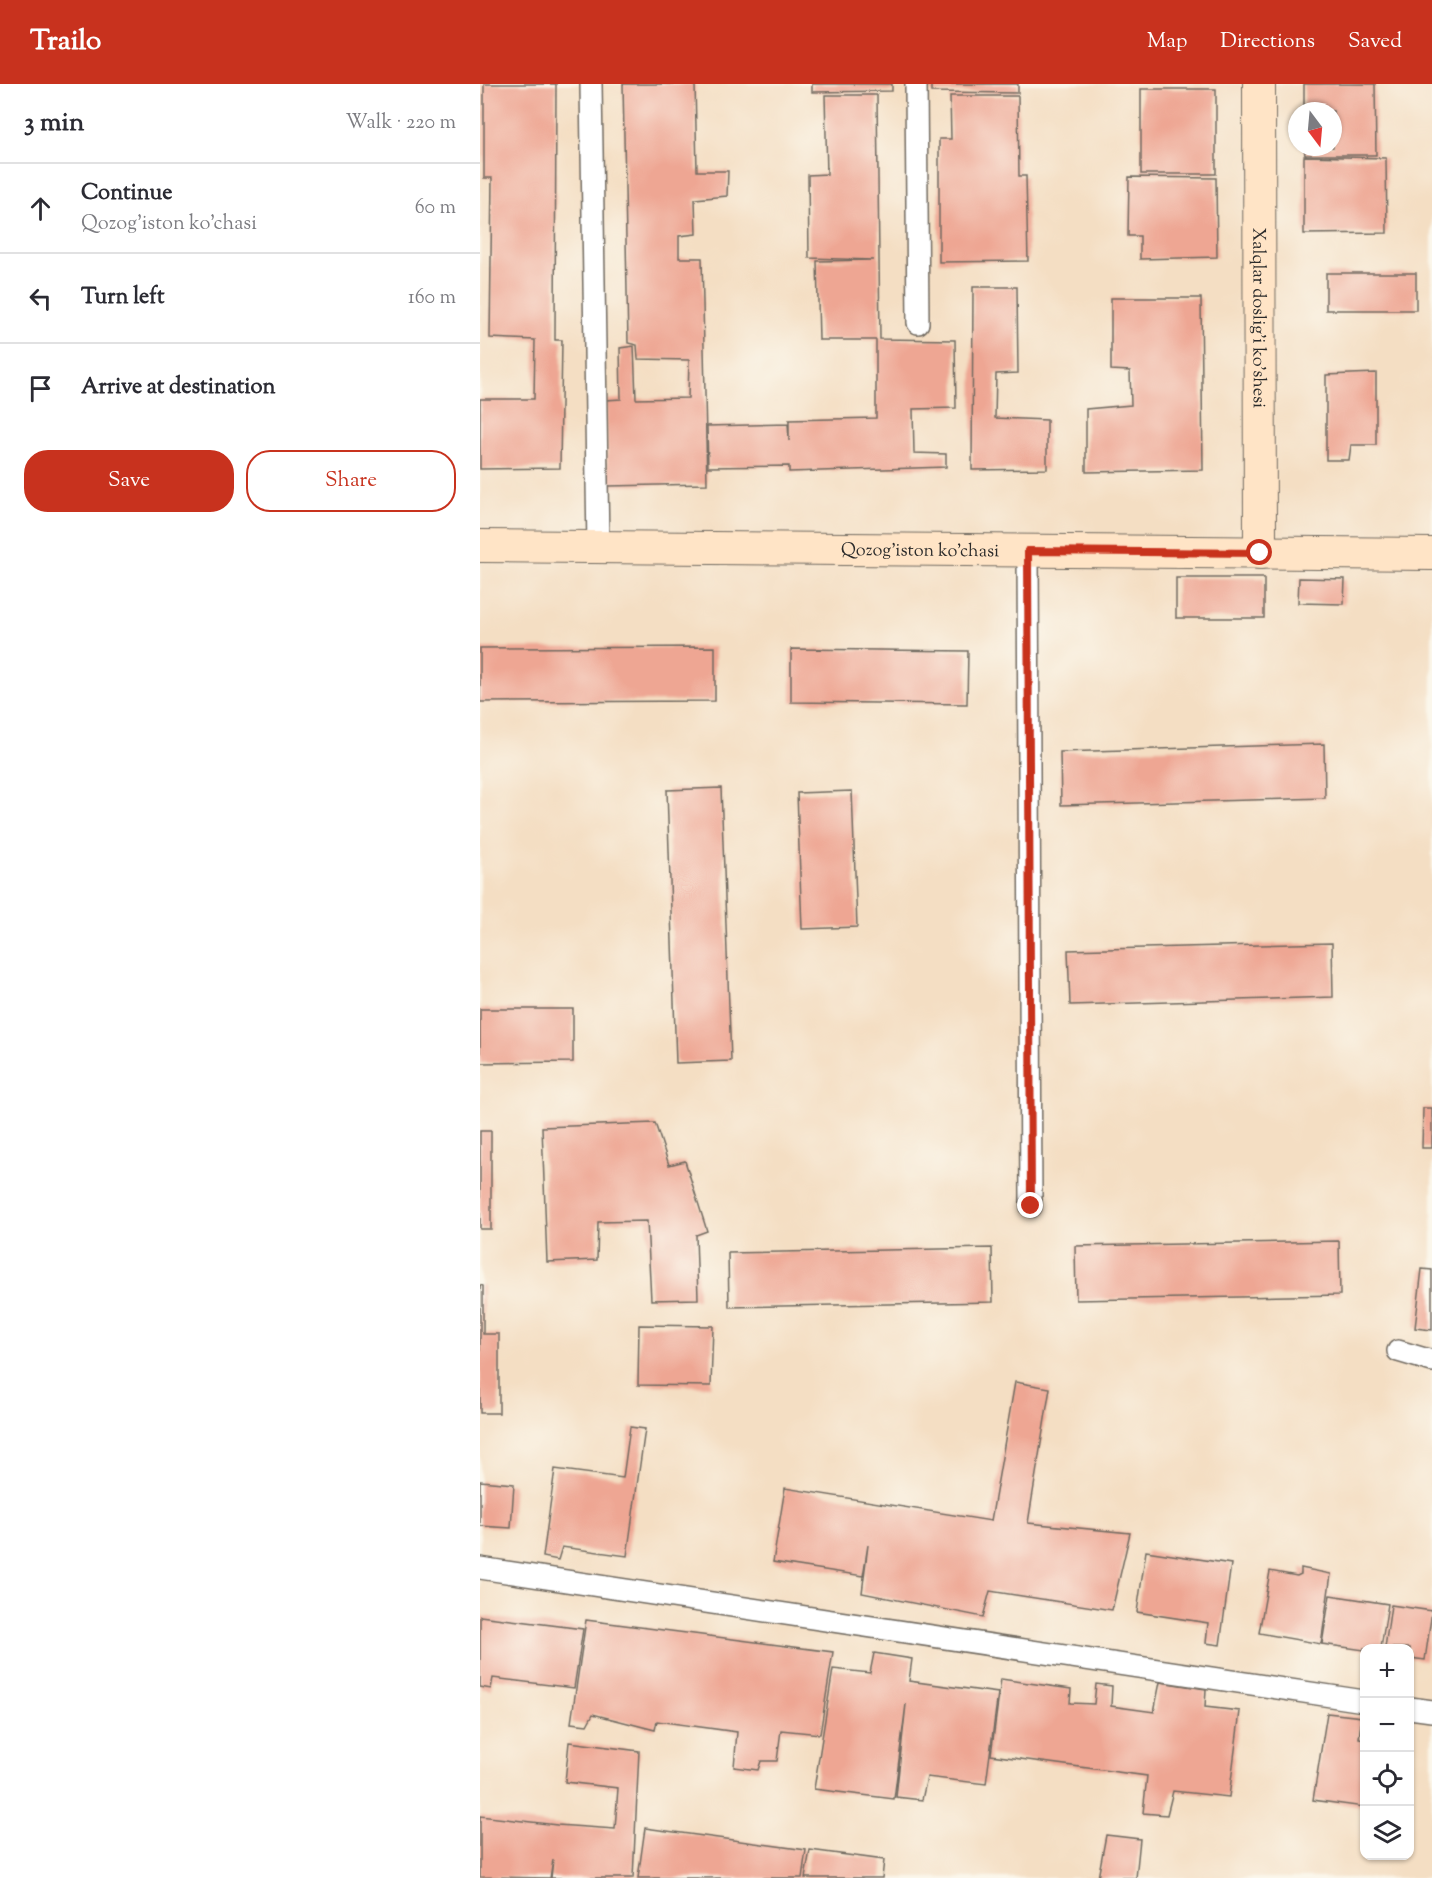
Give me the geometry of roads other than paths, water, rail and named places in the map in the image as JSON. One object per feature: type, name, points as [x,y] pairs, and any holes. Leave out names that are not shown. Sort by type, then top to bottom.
[{"type":"street","points":[[591,84],[598,548]]},
{"type":"street","points":[[915,84],[918,323]]},
{"type":"street","name":"Xalqlar doslig'i ko'shesi","points":[[1259,84],[1260,553]]},
{"type":"street","name":"Qozog'iston ko'chasi","points":[[480,546],[1432,554]]},
{"type":"street","points":[[1028,551],[1031,1206]]},
{"type":"street","points":[[1398,1351],[1432,1361]]},
{"type":"street","points":[[480,1568],[1360,1700]]},
{"type":"street","points":[[1414,1709],[1432,1711]]}]
